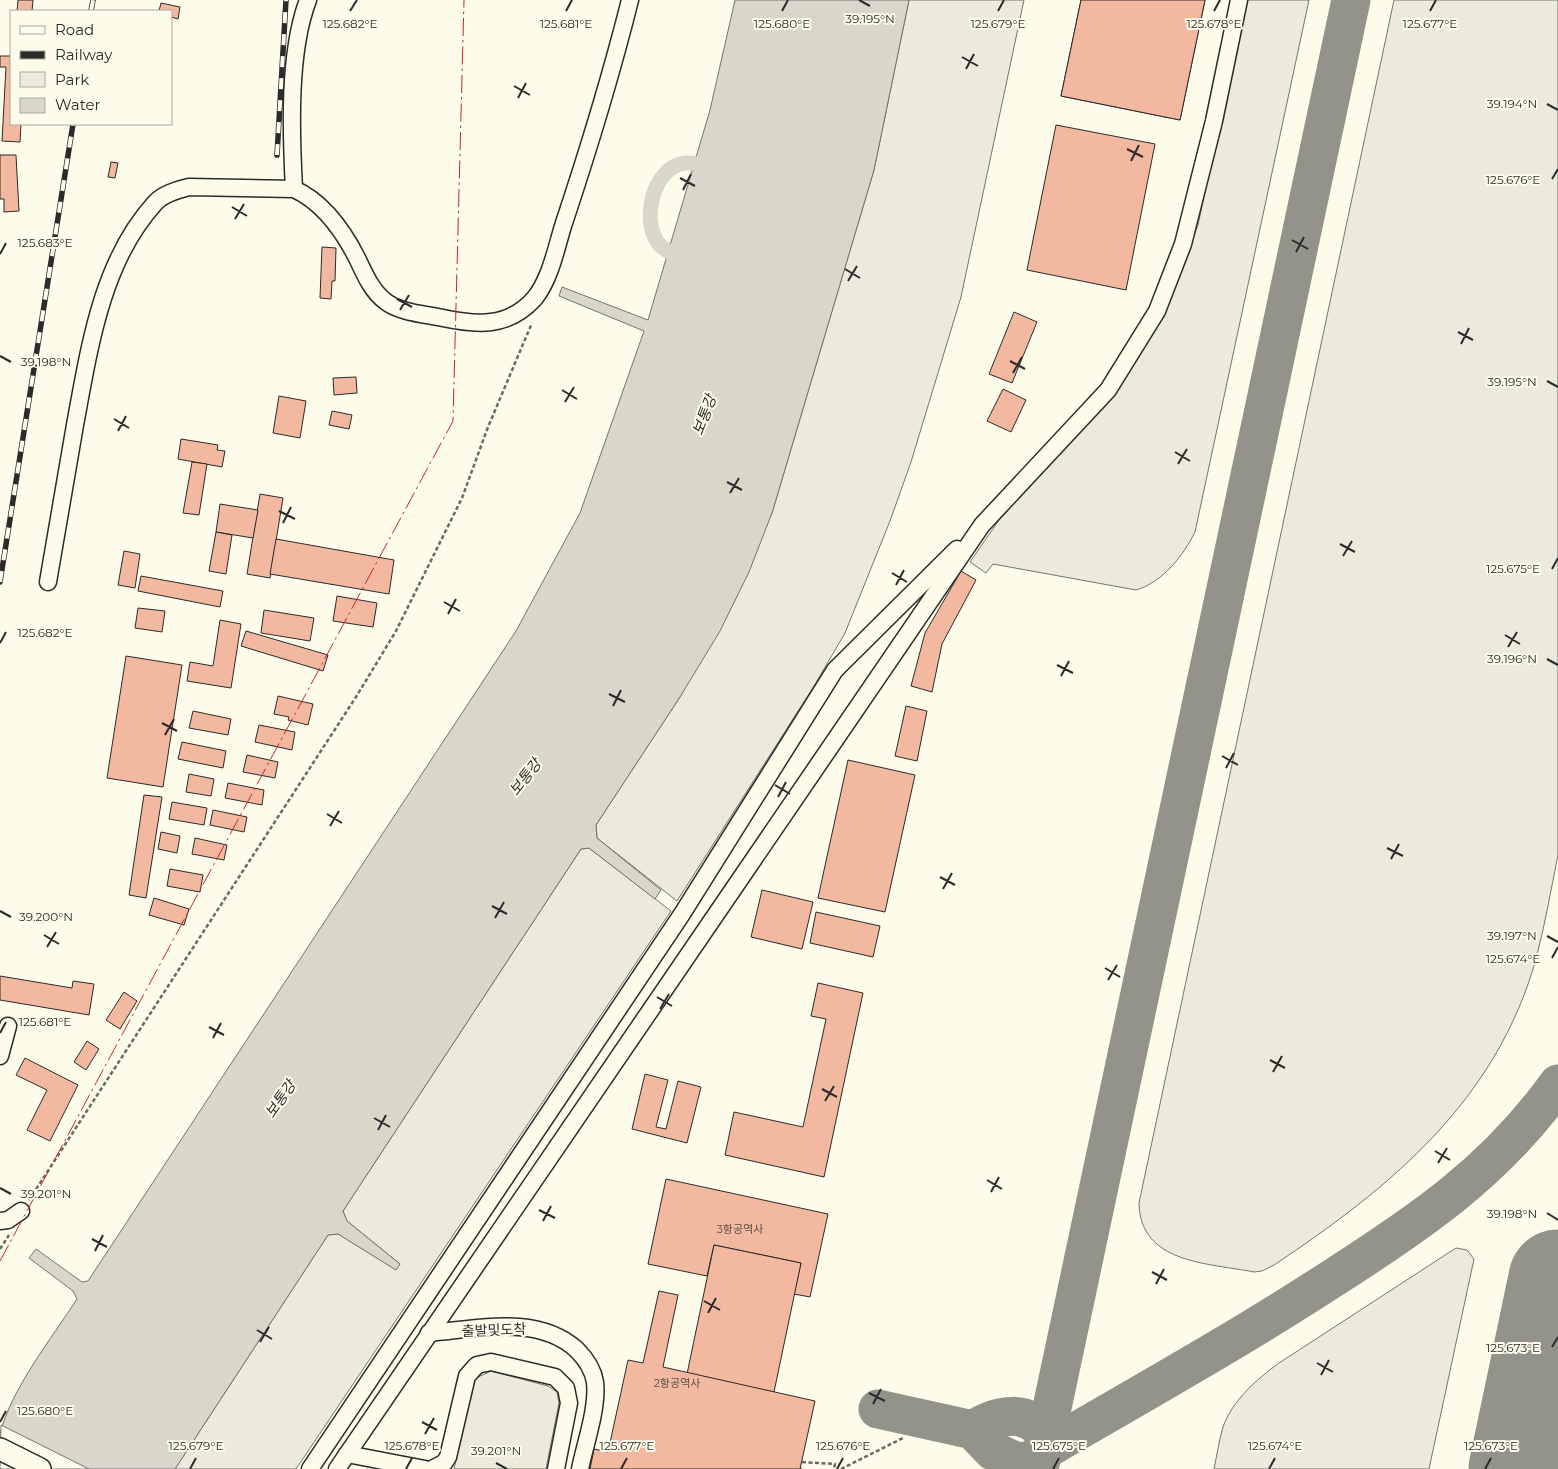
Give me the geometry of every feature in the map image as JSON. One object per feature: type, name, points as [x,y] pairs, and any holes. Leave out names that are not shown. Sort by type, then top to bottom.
[{"type":"main road","points":[[0,1449],[40,1469]]},
{"type":"street","points":[[294,189],[292,143],[295,66],[301,19],[308,0]]},
{"type":"street","points":[[48,582],[85,374],[105,291],[122,253],[139,224],[156,201],[172,191],[189,187],[294,189],[309,196],[334,222],[348,240],[375,292],[386,302],[398,308],[470,324],[491,324],[506,319],[534,299],[547,276],[578,180],[630,0]]},
{"type":"street","points":[[310,1469],[682,914],[835,670],[982,525],[1108,390],[1157,311],[1186,235],[1214,121],[1239,0]]},
{"type":"street","points":[[337,1469],[982,525]]},
{"type":"street","points":[[0,1056],[8,1026]]},
{"type":"street","points":[[0,1221],[8,1220],[21,1211]]},
{"type":"street","name":"출발및도착","points":[[429,1333],[510,1327],[531,1328],[550,1333],[569,1343],[590,1366],[595,1383],[594,1404],[580,1469]]},
{"type":"street","points":[[432,1469],[444,1463],[448,1457],[467,1376],[477,1365],[491,1362],[555,1377],[566,1388],[569,1404],[556,1469]]},
{"type":"street","points":[[347,1454],[425,1469]]},
{"type":"path","points":[[21,1211],[41,1184],[240,872],[356,697],[396,631],[462,498],[488,427],[533,321]]},
{"type":"path","points":[[841,1469],[902,1438]]},
{"type":"path","points":[[802,1462],[835,1464],[834,1469]]},
{"type":"green space","points":[[909,0],[1024,0],[961,297],[911,462],[890,521],[845,633],[814,686],[677,901],[597,838],[596,825],[680,697],[772,513],[874,170]]},
{"type":"green space","points":[[1245,0],[1309,0],[1195,532],[1185,550],[1171,567],[1155,581],[1136,590],[993,564],[986,573],[970,562],[999,520],[1119,386],[1170,299],[1198,225]]},
{"type":"green space","points":[[1394,0],[1558,0],[1558,855],[1536,959],[1518,1010],[1495,1056],[1466,1098],[1434,1136],[1398,1171],[1359,1204],[1274,1265],[1262,1271],[1254,1272],[1198,1262],[1180,1257],[1164,1249],[1151,1238],[1142,1223],[1139,1203]]},
{"type":"green space","points":[[589,848],[671,911],[296,1469],[175,1469],[328,1235],[338,1234],[396,1269],[400,1264],[347,1221],[343,1211],[581,849]]},
{"type":"green space","points":[[1456,1248],[1467,1250],[1474,1259],[1429,1469],[1214,1469],[1227,1417],[1232,1408],[1254,1383],[1279,1363]]},
{"type":"shaded area","points":[[491,1371],[548,1386],[557,1392],[559,1403],[546,1469],[454,1469],[471,1386],[476,1378]]},
{"type":"water","name":"보통강","points":[[735,0],[909,0],[874,170],[772,513],[749,572],[720,631],[680,697],[596,825],[597,838],[661,890],[655,899],[589,848],[581,849],[343,1211],[347,1221],[400,1264],[396,1270],[338,1234],[328,1235],[175,1469],[0,1469],[0,1434],[13,1399],[33,1364],[77,1299],[73,1291],[29,1258],[36,1249],[82,1282],[88,1281],[516,631],[580,513],[644,331],[559,296],[562,287],[648,320],[710,110]]},
{"type":"pier","points":[[1,1425],[89,1469],[0,1469]]},
{"type":"building","points":[[18,0],[33,0],[32,10],[17,10]]},
{"type":"building","points":[[1081,0],[1116,0],[1102,68],[1154,79],[1171,0],[1205,0],[1180,120],[1061,96]]},
{"type":"building","points":[[1081,0],[1205,0],[1180,120],[1061,96]]},
{"type":"building","points":[[161,3],[180,7],[178,19],[172,17],[172,10],[159,10]]},
{"type":"building","points":[[0,56],[10,56],[10,125],[21,125],[20,142],[2,141],[6,67],[0,67]]},
{"type":"building","points":[[1056,125],[1155,144],[1126,290],[1027,270]]},
{"type":"building","points":[[0,155],[16,155],[19,211],[4,212],[4,199],[0,199]]},
{"type":"building","points":[[111,162],[118,163],[115,178],[108,177]]},
{"type":"building","points":[[322,247],[336,248],[335,281],[332,281],[331,299],[320,298]]},
{"type":"building","points":[[1014,312],[1037,322],[1012,383],[989,374]]},
{"type":"building","points":[[356,377],[357,393],[334,395],[333,378]]},
{"type":"building","points":[[1003,389],[1026,400],[1011,432],[987,421]]},
{"type":"building","points":[[279,396],[306,401],[300,438],[273,433]]},
{"type":"building","points":[[332,411],[352,415],[349,429],[329,425]]},
{"type":"building","points":[[181,439],[218,445],[217,450],[225,451],[222,467],[178,459]]},
{"type":"building","points":[[192,462],[207,464],[199,515],[183,513]]},
{"type":"building","points":[[260,494],[283,498],[270,578],[247,574]]},
{"type":"building","points":[[220,504],[258,510],[253,538],[216,532]]},
{"type":"building","points":[[216,532],[232,535],[226,574],[209,571]]},
{"type":"building","points":[[276,539],[394,560],[389,594],[270,574]]},
{"type":"building","points":[[124,551],[140,554],[135,588],[118,585]]},
{"type":"building","points":[[961,571],[976,580],[942,644],[932,692],[911,686],[925,633]]},
{"type":"building","points":[[141,576],[223,591],[220,607],[138,591]]},
{"type":"building","points":[[337,596],[377,603],[373,627],[333,621]]},
{"type":"building","points":[[138,608],[165,611],[162,632],[135,628]]},
{"type":"building","points":[[264,610],[314,618],[310,641],[261,633]]},
{"type":"building","points":[[220,620],[241,624],[231,688],[187,681],[190,662],[213,666]]},
{"type":"building","points":[[246,631],[328,655],[323,671],[241,646]]},
{"type":"building","points":[[126,656],[182,665],[163,787],[107,778]]},
{"type":"building","points":[[278,696],[313,704],[308,725],[288,720],[289,717],[274,714]]},
{"type":"building","points":[[906,706],[927,711],[917,761],[895,756]]},
{"type":"building","points":[[193,711],[231,719],[228,735],[189,728]]},
{"type":"building","points":[[259,725],[295,732],[292,750],[255,742]]},
{"type":"building","points":[[182,742],[226,751],[223,768],[178,759]]},
{"type":"building","points":[[247,755],[278,762],[275,778],[243,772]]},
{"type":"building","points":[[848,760],[915,775],[885,912],[818,898]]},
{"type":"building","points":[[189,774],[214,779],[211,796],[186,792]]},
{"type":"building","points":[[228,783],[264,790],[262,805],[225,798]]},
{"type":"building","points":[[144,795],[162,797],[146,898],[129,895]]},
{"type":"building","points":[[172,802],[207,808],[204,825],[169,819]]},
{"type":"building","points":[[213,810],[247,817],[244,832],[210,825]]},
{"type":"building","points":[[161,832],[180,836],[177,853],[158,849]]},
{"type":"building","points":[[195,838],[227,845],[224,860],[192,854]]},
{"type":"building","points":[[170,869],[203,875],[200,892],[167,886]]},
{"type":"building","points":[[762,890],[813,902],[802,949],[751,937]]},
{"type":"building","points":[[154,898],[189,909],[184,925],[149,915]]},
{"type":"building","points":[[816,912],[880,926],[873,957],[810,943]]},
{"type":"building","points":[[0,976],[72,988],[73,981],[94,984],[89,1015],[0,1000]]},
{"type":"building","points":[[818,983],[863,993],[824,1177],[725,1155],[734,1112],[803,1127],[826,1019],[811,1016]]},
{"type":"building","points":[[124,992],[137,1001],[120,1029],[106,1020]]},
{"type":"building","points":[[87,1041],[99,1049],[86,1070],[74,1062]]},
{"type":"building","points":[[25,1058],[78,1085],[50,1141],[27,1130],[47,1090],[16,1075]]},
{"type":"building","points":[[645,1074],[668,1080],[656,1127],[666,1129],[678,1081],[701,1087],[687,1143],[632,1129]]},
{"type":"building","points":[[666,1179],[828,1214],[810,1297],[794,1294],[801,1263],[714,1245],[707,1276],[648,1264]]},
{"type":"building","points":[[714,1245],[801,1263],[774,1392],[687,1374]]},
{"type":"building","points":[[659,1291],[678,1295],[663,1367],[815,1401],[800,1469],[590,1469],[594,1449],[608,1452],[628,1360],[643,1363]]},
{"type":"waterway","points":[[688,259],[666,250],[660,245],[654,235],[650,210],[653,197],[657,185],[664,174],[674,167],[685,163],[715,167]]},
{"type":"taxiway","points":[[1039,1469],[1351,0]]},
{"type":"taxiway","points":[[878,1409],[973,1430],[993,1451],[1017,1462],[1030,1461],[1043,1451],[1295,1303],[1425,1216],[1482,1170],[1534,1115],[1558,1084]]},
{"type":"taxiway","points":[[973,1430],[992,1420],[1012,1416],[1021,1417],[1039,1426],[1046,1435]]},
{"type":"runway","points":[[1518,1469],[1558,1279]]},
{"type":"railway","points":[[91,10],[93,0]]},
{"type":"railway","points":[[277,155],[286,0]]},
{"type":"railway","points":[[0,582],[73,125]]},
{"type":"power","points":[[0,1261],[453,421],[464,0]]}]
